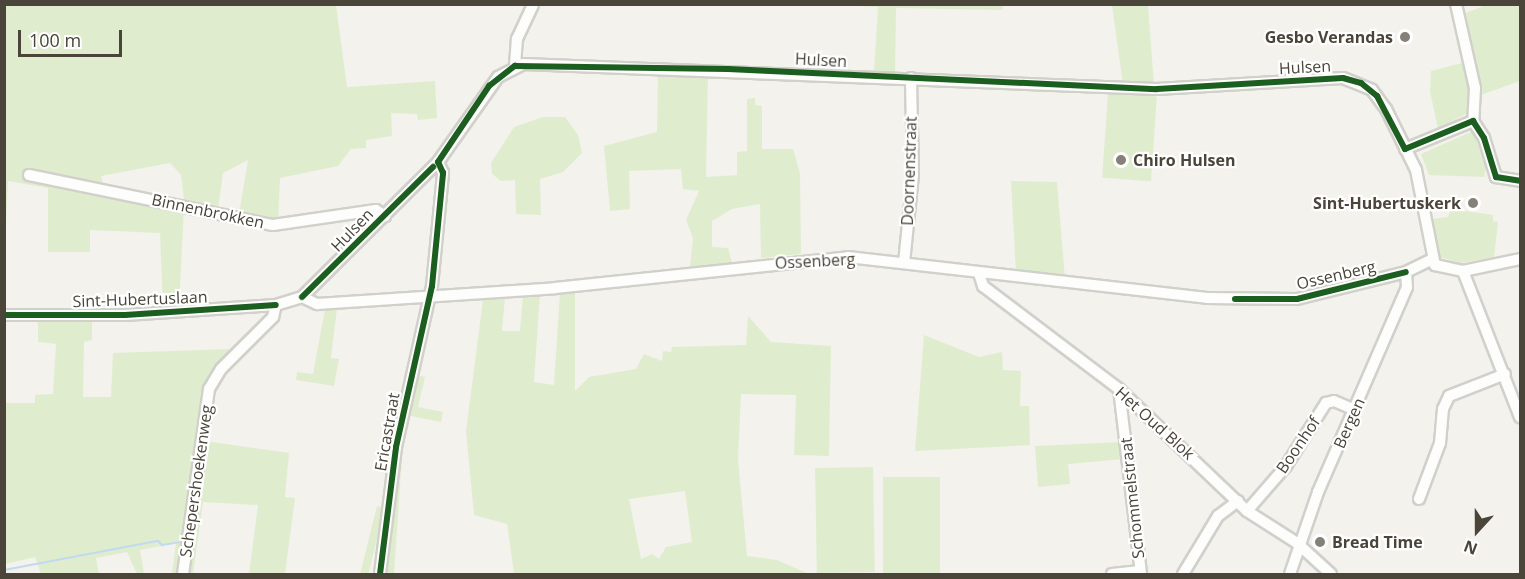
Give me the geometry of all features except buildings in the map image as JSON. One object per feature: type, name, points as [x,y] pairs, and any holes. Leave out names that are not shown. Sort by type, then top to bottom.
[{"type":"street","points":[[515,66],[517,39],[533,4]]},
{"type":"street","points":[[1456,4],[1475,88],[1473,121],[1498,179],[1521,182]]},
{"type":"street","name":"Hulsen","points":[[302,297],[438,162],[489,86],[515,66],[911,78],[1157,89],[1343,78],[1361,83],[1377,96],[1405,149],[1419,181],[1431,260]]},
{"type":"street","name":"Doornenstraat","points":[[904,263],[913,175],[911,78]]},
{"type":"street","points":[[1405,149],[1473,121]]},
{"type":"street","name":"Ericastraat","points":[[380,574],[396,447],[429,296],[443,173],[438,162]]},
{"type":"street","name":"Binnenbrokken","points":[[29,175],[273,225],[373,210],[385,216]]},
{"type":"street","name":"Ossenberg","points":[[302,297],[317,304],[600,284],[807,259],[848,257],[979,273],[1268,300],[1325,294],[1406,272],[1431,260]]},
{"type":"street","points":[[1431,260],[1444,269],[1463,271],[1521,259]]},
{"type":"street","points":[[1463,271],[1521,417]]},
{"type":"street","name":"Bergen","points":[[1290,574],[1407,287],[1406,272]]},
{"type":"street","name":"Het Oud Blok","points":[[979,273],[983,286],[1119,389],[1247,511],[1300,548],[1331,574]]},
{"type":"street","name":"Sint-Hubertuslaan","points":[[4,315],[124,315],[276,305],[302,297]]},
{"type":"street","name":"Schepershoekenweg","points":[[183,574],[209,389],[221,369],[273,317],[276,305]]},
{"type":"street","points":[[1419,499],[1440,443],[1443,409],[1449,396],[1505,374]]},
{"type":"street","name":"Schommelstraat","points":[[1112,574],[1140,573],[1119,389]]},
{"type":"street","name":"Boonhof","points":[[1247,511],[1286,466],[1326,403],[1334,401],[1355,410]]},
{"type":"street","points":[[1183,574],[1218,516],[1238,501]]},
{"type":"green space","points":[[4,5],[336,5],[347,87],[435,81],[437,118],[418,120],[417,114],[391,113],[392,136],[366,140],[366,148],[351,149],[338,166],[280,178],[278,223],[239,214],[248,160],[223,173],[218,209],[184,201],[181,175],[170,163],[101,176],[103,186],[184,208],[179,306],[163,306],[160,233],[90,230],[90,252],[48,252],[48,188],[8,181],[5,243]]},
{"type":"green space","points":[[843,5],[1003,5],[1002,10],[896,8],[895,73],[874,72],[878,7]]},
{"type":"green space","points":[[1112,5],[1148,5],[1154,86],[1123,85]]},
{"type":"green space","points":[[1486,5],[1520,5],[1520,81],[1478,96],[1466,13]]},
{"type":"green space","points":[[1466,62],[1472,111],[1438,128],[1430,92],[1431,71]]},
{"type":"green space","points":[[658,72],[708,73],[706,177],[737,175],[737,152],[747,151],[747,99],[755,98],[755,105],[762,106],[762,149],[793,149],[800,173],[801,254],[761,258],[760,204],[732,209],[712,221],[712,247],[728,248],[732,263],[690,267],[693,238],[686,220],[699,191],[683,189],[681,169],[629,171],[630,209],[610,211],[604,146],[657,132]]},
{"type":"green space","points":[[1108,93],[1157,96],[1151,181],[1102,178]]},
{"type":"green space","points":[[543,117],[565,117],[578,135],[582,153],[563,172],[540,179],[541,215],[516,214],[515,180],[501,181],[492,174],[491,163],[514,127]]},
{"type":"green space","points":[[1473,131],[1486,168],[1484,177],[1429,175],[1421,154]]},
{"type":"green space","points":[[1011,181],[1057,182],[1065,279],[1016,274]]},
{"type":"green space","points":[[1451,209],[1493,215],[1493,221],[1498,222],[1494,257],[1460,263],[1436,256],[1432,219],[1448,217]]},
{"type":"green space","points":[[575,290],[575,391],[589,377],[636,369],[644,354],[662,361],[663,351],[671,352],[672,347],[746,345],[748,316],[771,342],[831,346],[829,456],[794,455],[796,395],[741,394],[738,459],[747,556],[777,560],[809,574],[514,574],[507,524],[474,515],[466,431],[483,300],[505,297],[502,331],[520,331],[523,295],[540,293],[534,382],[554,385],[560,291]],"holes":[[[685,491],[692,542],[666,547],[659,559],[652,554],[641,559],[629,499]]]},
{"type":"green space","points":[[337,308],[331,358],[339,359],[334,386],[296,380],[297,372],[313,374],[325,309]]},
{"type":"green space","points":[[38,320],[92,320],[92,340],[84,342],[83,397],[111,397],[113,353],[232,349],[217,365],[204,394],[179,574],[172,574],[176,543],[140,550],[144,574],[137,574],[127,552],[96,558],[99,574],[41,574],[35,557],[5,564],[4,403],[35,403],[35,395],[53,394],[56,344],[38,342]]},
{"type":"green space","points":[[924,335],[979,357],[1002,352],[1003,370],[1021,371],[1020,406],[1029,406],[1030,445],[915,451]]},
{"type":"green space","points":[[416,375],[425,377],[418,407],[443,412],[441,422],[406,415]]},
{"type":"green space","points":[[204,441],[289,453],[285,497],[295,498],[285,574],[249,574],[258,505],[203,502],[193,574],[186,574]]},
{"type":"green space","points":[[403,442],[394,574],[384,574],[401,443]]},
{"type":"green space","points":[[1121,442],[1124,459],[1068,464],[1070,484],[1038,487],[1035,446]]},
{"type":"green space","points":[[873,467],[875,572],[817,573],[815,468]]},
{"type":"green space","points":[[883,477],[940,477],[940,574],[883,574]]},
{"type":"green space","points":[[377,506],[385,508],[368,574],[360,573]]},
{"type":"waterway","points":[[4,570],[158,541],[162,545],[182,542],[177,574]]},
{"type":"cycle path","points":[[380,574],[396,447],[432,286],[443,173],[438,162],[489,86],[515,66],[728,69],[1157,89],[1343,78],[1361,83],[1377,96],[1405,149],[1473,121],[1484,138],[1496,177],[1520,181]]},
{"type":"cycle path","points":[[302,297],[433,167]]},
{"type":"cycle path","points":[[1235,299],[1297,299],[1406,272]]},
{"type":"cycle path","points":[[4,315],[125,315],[276,305]]},
{"type":"place","name":"Gesbo Verandas","points":[[1405,37]]},
{"type":"place","name":"Chiro Hulsen","points":[[1121,160]]},
{"type":"place","name":"Sint-Hubertuskerk","points":[[1473,203]]},
{"type":"place","name":"Bread Time","points":[[1320,542]]}]
